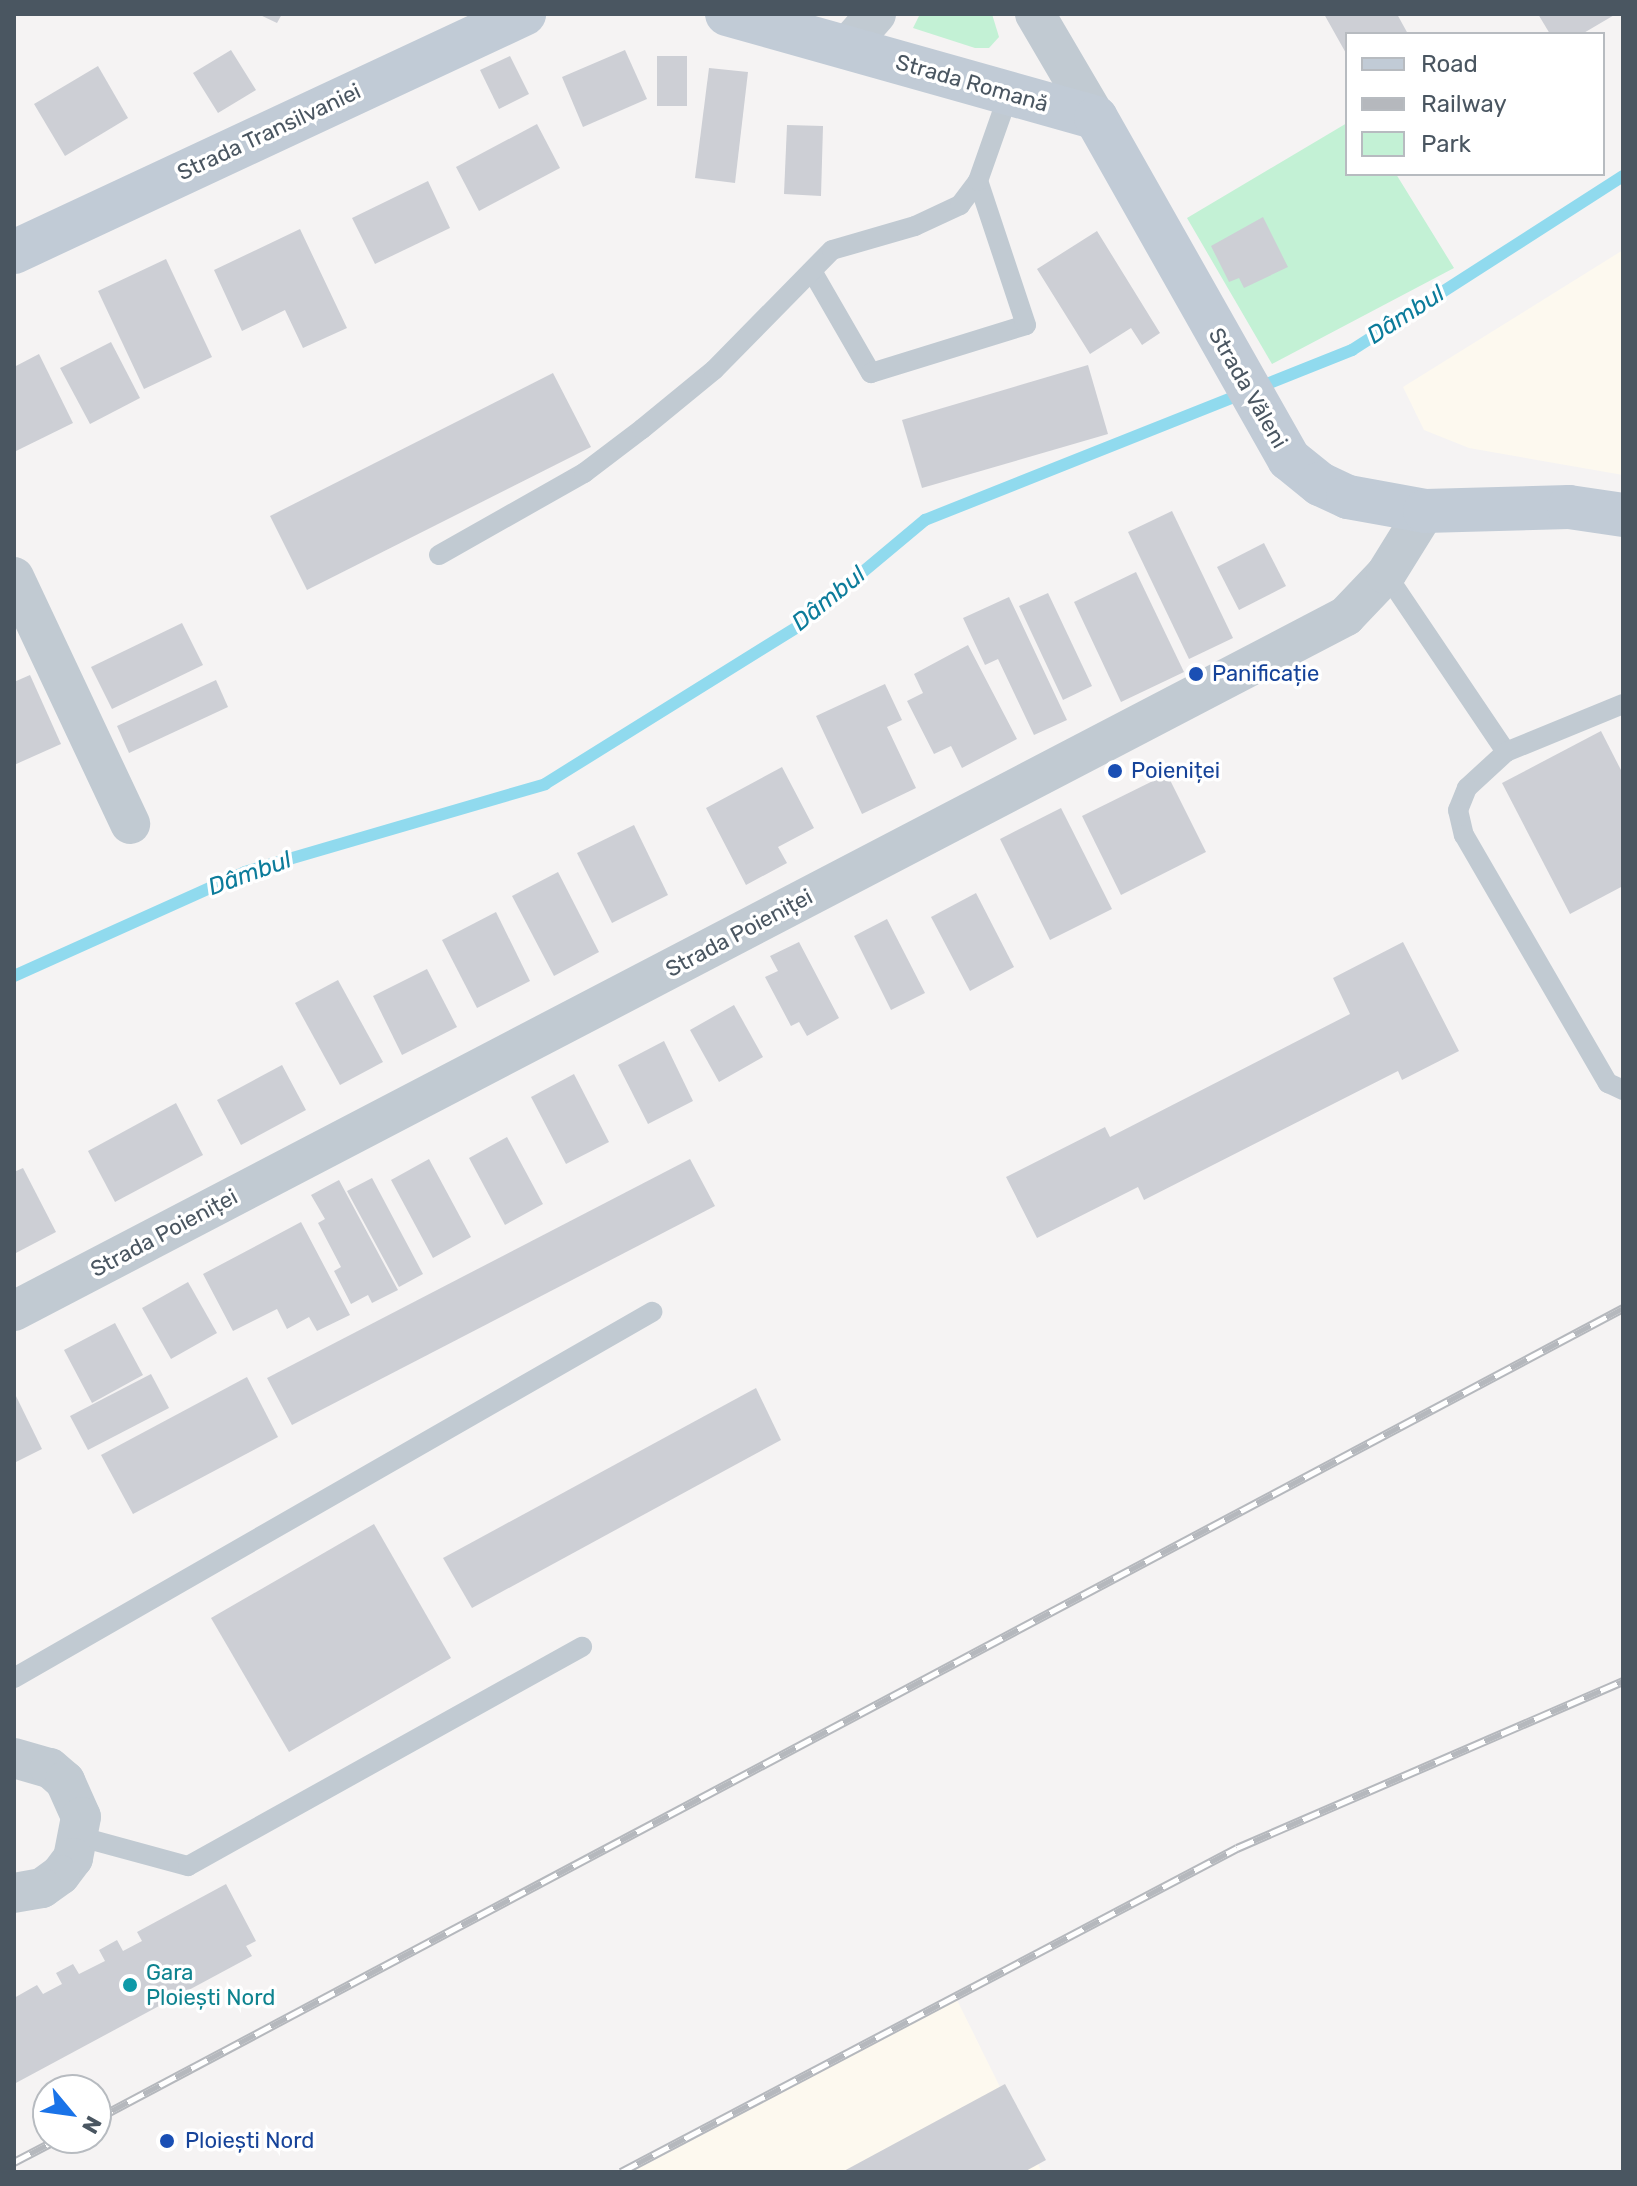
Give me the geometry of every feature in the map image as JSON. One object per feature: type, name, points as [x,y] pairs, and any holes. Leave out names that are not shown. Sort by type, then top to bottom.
[{"type":"main road","name":"Strada Transilvaniei","points":[[14,252],[524,14]]},
{"type":"main road","name":"Strada Romană","points":[[727,14],[1096,118]]},
{"type":"main road","name":"Strada Văleni","points":[[1096,118],[1289,459],[1320,484],[1348,497],[1425,511],[1569,507],[1623,515]]},
{"type":"street","points":[[847,47],[876,14]]},
{"type":"street","name":"Strada Văleni","points":[[1035,14],[1096,118]]},
{"type":"street","name":"Strada Poieniței","points":[[14,1311],[1346,616],[1386,574],[1425,511]]},
{"type":"street","points":[[14,577],[130,824]]},
{"type":"street","points":[[14,1758],[50,1768],[65,1781],[81,1817],[81,1837],[60,1875],[42,1888],[14,1893]]},
{"type":"lane","points":[[439,555],[596,464],[714,370],[832,250],[915,226],[960,205],[978,181],[1009,93]]},
{"type":"lane","points":[[812,271],[871,373],[1026,325],[978,181]]},
{"type":"lane","points":[[1386,574],[1506,752]]},
{"type":"lane","points":[[1623,704],[1506,752],[1467,788],[1458,810],[1464,835],[1608,1083],[1623,1090]]},
{"type":"lane","points":[[14,1678],[652,1312]]},
{"type":"lane","points":[[81,1837],[188,1866],[582,1647]]},
{"type":"shaded area","points":[[1623,250],[1623,475],[1469,448],[1424,430],[1403,387]]},
{"type":"shaded area","points":[[957,2000],[1042,2172],[632,2172]]},
{"type":"green space","points":[[920,14],[992,14],[999,37],[989,48],[975,48],[913,28]]},
{"type":"green space","points":[[1345,124],[1345,176],[1397,176],[1454,268],[1272,364],[1187,218]]},
{"type":"building","points":[[258,14],[282,14],[277,23]]},
{"type":"building","points":[[1324,14],[1397,14],[1407,32],[1345,32],[1345,51]]},
{"type":"building","points":[[1538,14],[1616,14],[1585,32],[1549,32]]},
{"type":"building","points":[[231,50],[256,90],[218,113],[193,73]]},
{"type":"building","points":[[625,50],[647,99],[583,127],[562,77]]},
{"type":"building","points":[[510,56],[529,94],[499,109],[480,70]]},
{"type":"building","points":[[657,56],[687,56],[687,106],[657,106]]},
{"type":"building","points":[[98,66],[128,118],[65,156],[34,104]]},
{"type":"building","points":[[709,68],[748,72],[735,183],[695,178]]},
{"type":"building","points":[[537,124],[560,168],[479,211],[456,167]]},
{"type":"building","points":[[787,125],[823,126],[821,196],[784,194]]},
{"type":"building","points":[[428,181],[450,228],[375,264],[352,218]]},
{"type":"building","points":[[1263,217],[1288,267],[1244,288],[1239,278],[1229,282],[1211,246]]},
{"type":"building","points":[[300,229],[347,328],[303,348],[285,310],[242,331],[214,270]]},
{"type":"building","points":[[1097,231],[1160,333],[1142,345],[1131,328],[1090,354],[1037,269]]},
{"type":"building","points":[[166,259],[212,357],[144,389],[98,291]]},
{"type":"building","points":[[111,342],[140,398],[90,424],[60,368]]},
{"type":"building","points":[[39,354],[73,423],[14,452],[14,367]]},
{"type":"building","points":[[1088,365],[1108,434],[922,488],[902,420]]},
{"type":"building","points":[[553,373],[591,447],[307,590],[270,516]]},
{"type":"building","points":[[1172,511],[1233,638],[1189,659],[1128,532]]},
{"type":"building","points":[[1264,543],[1286,586],[1239,610],[1217,567]]},
{"type":"building","points":[[1136,572],[1184,672],[1121,702],[1074,602]]},
{"type":"building","points":[[1048,593],[1092,686],[1063,700],[1019,606]]},
{"type":"building","points":[[1009,597],[1067,720],[1034,735],[998,659],[985,665],[963,618]]},
{"type":"building","points":[[182,623],[203,665],[112,709],[91,667]]},
{"type":"building","points":[[968,645],[1017,739],[962,768],[951,746],[934,754],[907,701],[923,693],[914,674]]},
{"type":"building","points":[[30,675],[61,744],[14,765],[14,682]]},
{"type":"building","points":[[216,680],[228,707],[129,753],[117,726]]},
{"type":"building","points":[[885,684],[902,720],[887,727],[916,788],[862,814],[816,716]]},
{"type":"building","points":[[1601,731],[1623,774],[1623,886],[1570,914],[1502,783]]},
{"type":"building","points":[[782,767],[814,828],[778,847],[787,863],[746,885],[706,808]]},
{"type":"building","points":[[1167,774],[1206,852],[1121,895],[1082,816]]},
{"type":"building","points":[[1061,808],[1112,909],[1050,940],[1000,839]]},
{"type":"building","points":[[634,825],[668,895],[612,923],[577,853]]},
{"type":"building","points":[[558,872],[599,952],[554,976],[512,896]]},
{"type":"building","points":[[976,893],[1014,967],[970,991],[931,917]]},
{"type":"building","points":[[496,912],[530,981],[477,1008],[442,940]]},
{"type":"building","points":[[887,919],[925,993],[891,1010],[854,936]]},
{"type":"building","points":[[799,942],[839,1018],[807,1036],[799,1022],[791,1026],[765,977],[778,971],[770,956]]},
{"type":"building","points":[[1403,942],[1459,1051],[1402,1080],[1398,1071],[1144,1200],[1138,1187],[1037,1238],[1006,1177],[1105,1127],[1110,1137],[1350,1014],[1333,978]]},
{"type":"building","points":[[427,969],[457,1027],[402,1055],[373,996]]},
{"type":"building","points":[[338,980],[383,1062],[340,1085],[295,1003]]},
{"type":"building","points":[[734,1005],[763,1057],[719,1082],[690,1030]]},
{"type":"building","points":[[664,1041],[693,1101],[648,1124],[618,1065]]},
{"type":"building","points":[[282,1065],[306,1110],[241,1145],[217,1100]]},
{"type":"building","points":[[574,1074],[609,1142],[566,1164],[531,1097]]},
{"type":"building","points":[[176,1103],[203,1155],[115,1202],[88,1151]]},
{"type":"building","points":[[507,1137],[543,1204],[505,1225],[469,1158]]},
{"type":"building","points":[[429,1159],[471,1237],[433,1258],[391,1180]]},
{"type":"building","points":[[690,1159],[715,1206],[292,1425],[267,1378]]},
{"type":"building","points":[[23,1168],[56,1232],[14,1254],[14,1172]]},
{"type":"building","points":[[372,1178],[423,1274],[399,1287],[347,1191]]},
{"type":"building","points":[[339,1180],[398,1290],[372,1303],[368,1295],[351,1304],[334,1271],[341,1267],[318,1223],[325,1219],[311,1195]]},
{"type":"building","points":[[301,1222],[350,1315],[317,1331],[309,1317],[287,1329],[277,1309],[233,1331],[203,1274]]},
{"type":"building","points":[[188,1282],[217,1333],[171,1359],[142,1308]]},
{"type":"building","points":[[115,1323],[143,1375],[92,1403],[64,1350]]},
{"type":"building","points":[[151,1374],[169,1408],[88,1450],[70,1416]]},
{"type":"building","points":[[247,1377],[278,1437],[133,1514],[101,1455]]},
{"type":"building","points":[[756,1388],[781,1440],[472,1608],[443,1558]]},
{"type":"building","points":[[14,1392],[42,1449],[14,1463]]},
{"type":"building","points":[[374,1524],[451,1658],[289,1752],[211,1618]]},
{"type":"building","name":"Gara Ploiești Nord","points":[[226,1884],[256,1941],[246,1946],[252,1956],[14,2084],[14,1998],[37,1985],[43,1994],[62,1984],[56,1973],[73,1964],[79,1974],[105,1961],[99,1950],[117,1940],[123,1951],[142,1941],[137,1932]]},
{"type":"building","points":[[1005,2084],[1046,2160],[1024,2172],[842,2172]]},
{"type":"waterway","name":"Dâmbul","points":[[14,976],[245,872],[545,784],[797,627],[925,520],[1352,350],[1623,176]]},
{"type":"railway","points":[[112,2111],[1623,1308]]},
{"type":"railway","points":[[621,2172],[1237,1848],[1623,1681]]},
{"type":"railway","points":[[14,2162],[32,2153]]},
{"type":"place","name":"Panificație","points":[[1196,674]]},
{"type":"place","name":"Poieniței","points":[[1115,771]]},
{"type":"place","name":"Gara Ploiești Nord","points":[[130,1985]]},
{"type":"place","name":"Ploiești Nord","points":[[167,2141]]}]
